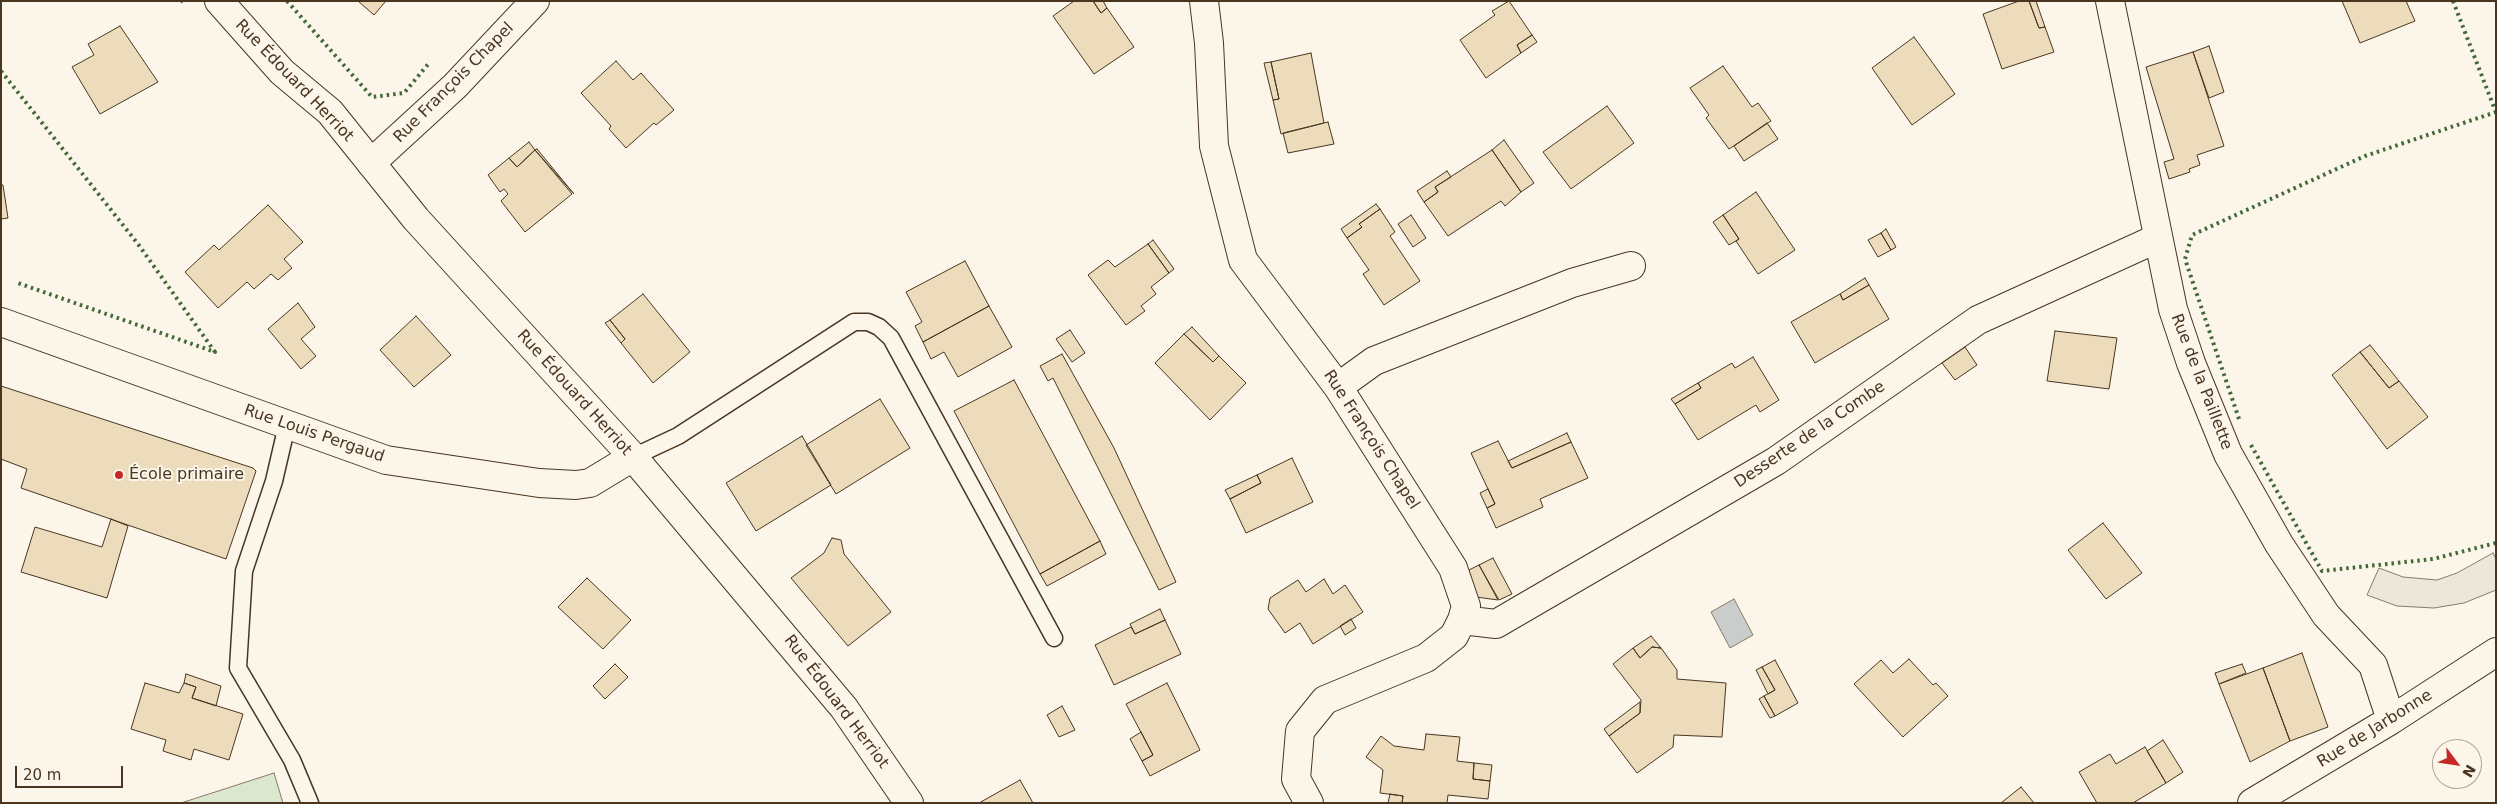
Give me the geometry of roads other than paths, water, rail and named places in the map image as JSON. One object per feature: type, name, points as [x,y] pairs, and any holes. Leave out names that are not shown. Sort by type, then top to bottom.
[{"type":"street","name":"Rue Édouard Herriot","points":[[219,1],[282,72],[330,112],[435,240],[632,457],[844,708],[909,803]]},
{"type":"street","name":"Rue François Chapel","points":[[371,163],[455,86],[535,1]]},
{"type":"street","name":"Rue François Chapel","points":[[1204,1],[1209,43],[1214,146],[1243,260],[1338,387],[1452,568],[1466,606],[1462,620]]},
{"type":"street","name":"Rue de la Paillette","points":[[2110,1],[2143,154],[2173,309],[2188,354],[2228,454],[2279,544],[2326,615],[2373,665],[2392,720]]},
{"type":"street","name":"Desserte de la Combe","points":[[1462,620],[1496,624],[1776,462],[1978,320],[2158,238]]},
{"type":"street","points":[[1338,387],[1374,362],[1572,283],[1631,266]]},
{"type":"street","name":"Rue Louis Pergaud","points":[[1,322],[386,460],[539,484],[576,486],[590,483],[632,457]]},
{"type":"street","points":[[1309,803],[1296,780],[1300,731],[1325,700],[1426,658],[1454,636],[1462,620]]},
{"type":"street","name":"Rue de Jarbonne","points":[[2252,803],[2392,720],[2496,652]]},
{"type":"lane","points":[[632,457],[678,436],[854,322],[868,322],[879,327],[891,338],[1054,638]]},
{"type":"lane","points":[[287,425],[274,481],[244,571],[238,668],[292,760],[310,803]]},
{"type":"place","name":"École primaire","points":[[119,475]]}]
